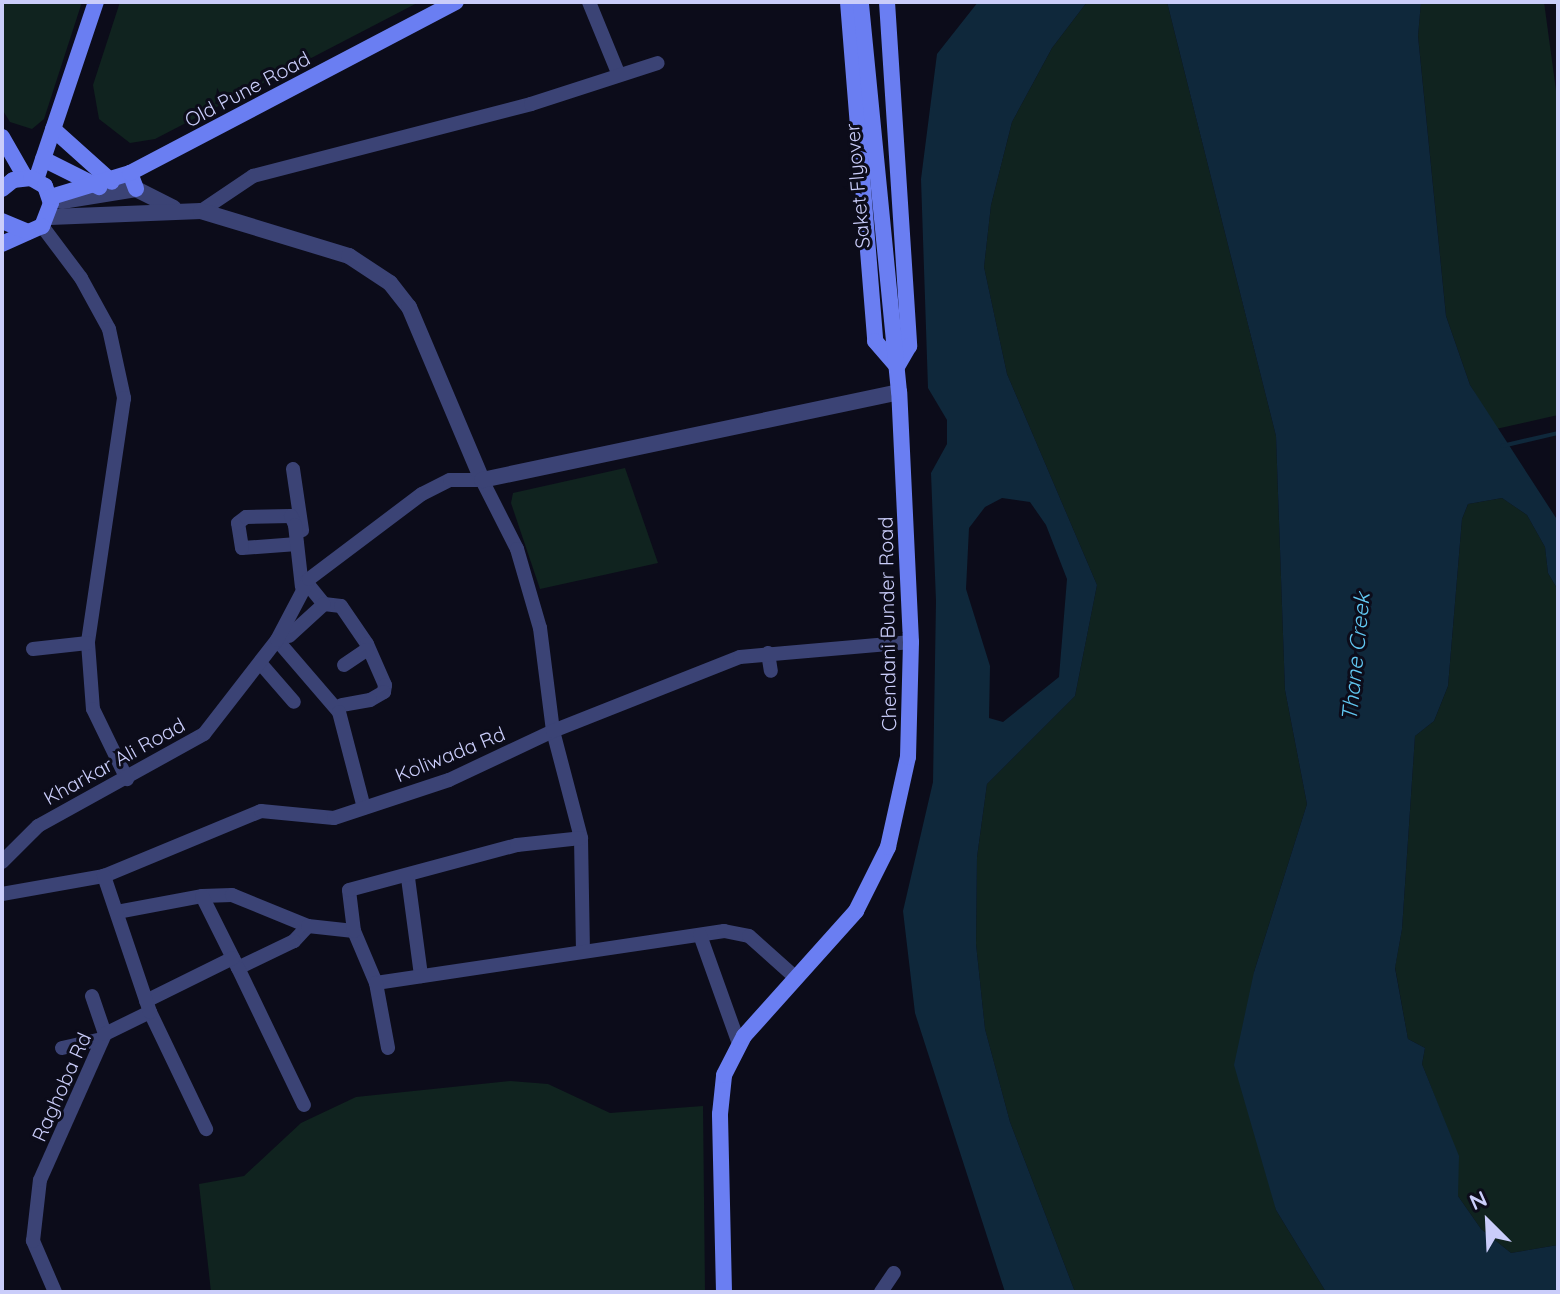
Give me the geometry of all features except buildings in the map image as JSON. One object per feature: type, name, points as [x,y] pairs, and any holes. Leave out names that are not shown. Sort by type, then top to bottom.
[{"type":"main road","points":[[2,187],[31,178],[43,159],[96,2]]},
{"type":"main road","name":"Old Pune Road","points":[[2,244],[45,215],[106,184],[133,181],[456,2]]},
{"type":"main road","points":[[848,2],[875,341],[897,367],[909,346],[887,2]]},
{"type":"main road","name":"Saket Flyover","points":[[861,2],[890,328],[897,367]]},
{"type":"main road","points":[[53,129],[106,184]]},
{"type":"main road","points":[[2,137],[31,178],[45,215],[2,221]]},
{"type":"main road","points":[[43,159],[106,184]]},
{"type":"main road","name":"Chendani Bunder Road","points":[[724,1292],[720,1114],[724,1075],[739,1044],[856,911],[888,847],[908,757],[911,642],[897,367]]},
{"type":"street","points":[[589,2],[619,75]]},
{"type":"street","points":[[201,211],[253,176],[531,104],[658,63]]},
{"type":"street","points":[[45,215],[133,181],[174,208]]},
{"type":"street","points":[[45,215],[174,208],[201,211],[349,256],[390,283],[424,332],[482,480],[513,539],[540,628],[553,731],[581,838],[583,951]]},
{"type":"street","points":[[45,215],[109,329],[124,398],[88,643],[93,709],[127,779]]},
{"type":"street","points":[[482,480],[899,392]]},
{"type":"street","points":[[293,469],[307,582]]},
{"type":"street","name":"Kharkar Ali Road","points":[[2,862],[38,826],[204,734],[283,638],[307,582],[422,494],[450,480],[482,480]]},
{"type":"street","points":[[297,544],[307,582],[324,604],[341,606],[366,650],[384,692],[341,705]]},
{"type":"street","points":[[324,604],[283,638],[339,712],[364,808]]},
{"type":"street","name":"Koliwada Rd","points":[[2,894],[104,876],[261,811],[334,818],[449,780],[553,731],[740,657],[911,642]]},
{"type":"street","points":[[33,649],[88,643]]},
{"type":"street","points":[[344,665],[366,650]]},
{"type":"street","points":[[768,653],[771,671]]},
{"type":"street","points":[[261,664],[294,702]]},
{"type":"street","points":[[388,1048],[376,983],[354,931],[349,890],[408,878],[517,845],[581,838]]},
{"type":"street","points":[[104,876],[148,1006],[206,1129]]},
{"type":"street","points":[[408,878],[421,976]]},
{"type":"street","points":[[117,912],[202,896],[232,895],[308,926],[354,931]]},
{"type":"street","points":[[202,896],[304,1105]]},
{"type":"street","name":"Raghoba Rd","points":[[55,1292],[33,1241],[40,1180],[103,1037],[148,1006],[236,963],[294,941],[308,926]]},
{"type":"street","points":[[700,935],[739,1044]]},
{"type":"street","points":[[376,983],[700,935],[749,936],[796,978]]},
{"type":"street","points":[[62,1048],[103,1037],[92,996]]},
{"type":"street","points":[[881,1292],[894,1273]]},
{"type":"green space","points":[[2,2],[82,2],[44,119],[32,129],[10,122],[2,109]]},
{"type":"green space","points":[[120,2],[419,2],[155,139],[130,143],[99,119],[93,85]]},
{"type":"green space","points":[[1087,2],[1167,2],[1276,436],[1285,690],[1307,804],[1254,972],[1276,1210],[1326,1292],[1075,1292],[1010,1122],[985,1029],[976,944],[977,857],[987,784],[1075,696],[1097,585],[1007,374],[984,267],[991,205],[1012,122],[1052,48]]},
{"type":"green space","points":[[1421,2],[1544,2],[1558,105],[1558,415],[1496,429],[1470,385],[1446,316],[1418,36]]},
{"type":"green space","points":[[625,468],[658,563],[540,589],[511,503],[513,493]]},
{"type":"green space","points":[[1502,498],[1527,515],[1545,547],[1548,573],[1558,590],[1558,1245],[1511,1253],[1481,1229],[1458,1196],[1458,1156],[1422,1064],[1425,1048],[1408,1039],[1395,967],[1402,929],[1415,736],[1434,721],[1448,686],[1462,519],[1468,504]]},
{"type":"green space","points":[[510,1081],[548,1084],[610,1113],[703,1106],[705,1292],[211,1292],[199,1184],[244,1176],[301,1123],[356,1097]]},
{"type":"water","points":[[978,2],[1087,2],[1052,48],[1012,122],[991,205],[984,267],[1007,374],[1097,585],[1075,696],[987,784],[977,857],[976,944],[985,1029],[1010,1122],[1075,1292],[1005,1292],[915,1013],[903,911],[933,782],[936,601],[931,473],[947,444],[947,420],[928,388],[921,179],[937,54]],"holes":[[[1002,498],[1030,502],[1046,525],[1067,579],[1059,677],[1003,722],[989,718],[990,666],[966,589],[969,528],[985,507]]]},
{"type":"water","name":"Thane Creek","points":[[1167,2],[1421,2],[1418,36],[1446,316],[1470,385],[1558,521],[1558,590],[1548,573],[1545,547],[1527,515],[1502,498],[1468,504],[1462,519],[1448,686],[1434,721],[1415,736],[1402,929],[1395,968],[1408,1039],[1425,1048],[1422,1064],[1459,1156],[1458,1196],[1481,1229],[1511,1253],[1558,1245],[1558,1292],[1326,1292],[1276,1210],[1234,1065],[1254,972],[1307,804],[1285,690],[1276,436]]},
{"type":"waterway","points":[[1502,446],[1558,433]]}]
